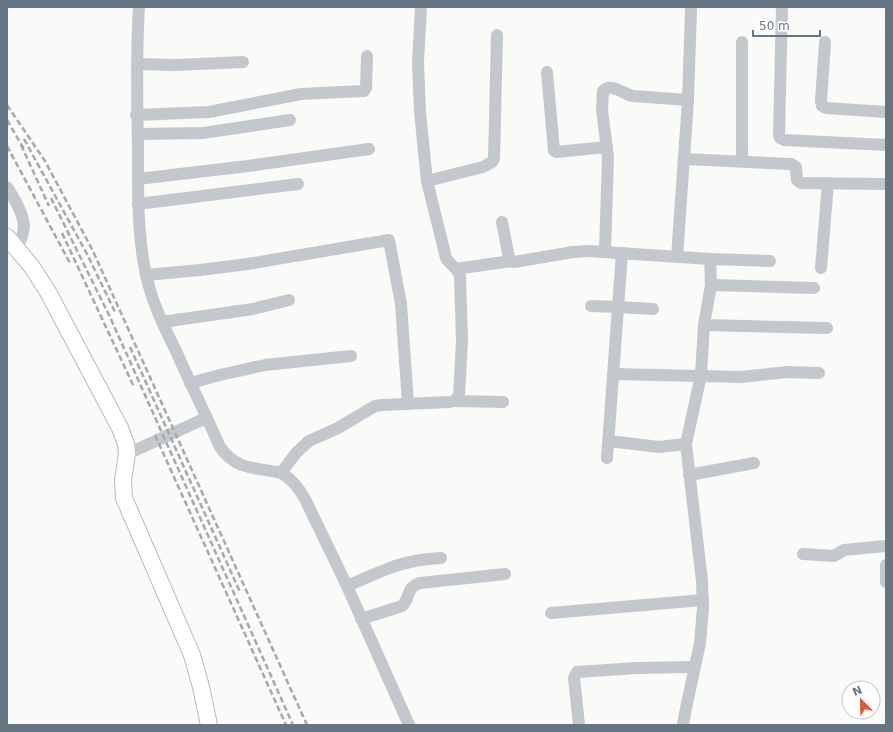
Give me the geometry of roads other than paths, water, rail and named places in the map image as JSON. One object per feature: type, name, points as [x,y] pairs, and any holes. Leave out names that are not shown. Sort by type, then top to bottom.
[{"type":"main road","points":[[12,243],[32,267],[48,292],[107,401],[122,433],[126,444],[127,454],[123,480],[124,498],[192,655],[209,725]]},
{"type":"street","points":[[139,7],[136,64],[139,223],[146,275],[162,322],[220,447],[230,460],[238,464],[281,472],[293,481],[305,499],[347,586],[409,725]]},
{"type":"street","points":[[421,7],[418,62],[420,112],[427,181],[446,258],[459,272],[460,276],[462,341],[459,396],[454,401]]},
{"type":"street","points":[[782,7],[780,138],[784,140],[886,145]]},
{"type":"street","points":[[677,256],[688,100],[691,10]]},
{"type":"street","points":[[427,181],[483,167],[492,162],[494,159],[497,35]]},
{"type":"street","points":[[742,42],[742,161]]},
{"type":"street","points":[[825,42],[821,101],[822,106],[826,108],[886,112]]},
{"type":"street","points":[[136,115],[209,112],[301,94],[364,91],[366,88],[367,56]]},
{"type":"street","points":[[136,64],[176,65],[243,62]]},
{"type":"street","points":[[547,72],[554,151],[607,147]]},
{"type":"street","points":[[605,252],[607,147],[602,110],[603,91],[612,87],[633,96],[688,100]]},
{"type":"street","points":[[138,134],[203,133],[290,120]]},
{"type":"street","points":[[138,179],[248,166],[369,149]]},
{"type":"street","points":[[684,159],[791,164],[796,167],[796,177],[799,182],[886,184]]},
{"type":"street","points":[[821,268],[828,183]]},
{"type":"street","points":[[138,204],[298,184]]},
{"type":"street","points":[[7,187],[16,204],[24,225],[24,229],[12,243]]},
{"type":"street","points":[[502,222],[510,261]]},
{"type":"street","points":[[146,275],[248,264],[389,240],[400,304],[408,404]]},
{"type":"street","points":[[456,269],[510,261],[514,262],[573,252],[605,252],[710,259],[770,261]]},
{"type":"street","points":[[607,458],[622,253]]},
{"type":"street","points":[[683,725],[700,643],[703,608],[686,444],[700,375],[704,325],[711,285],[710,259]]},
{"type":"street","points":[[711,285],[814,288]]},
{"type":"street","points":[[162,322],[253,309],[290,300]]},
{"type":"street","points":[[591,306],[618,306],[653,309]]},
{"type":"street","points":[[704,325],[827,328]]},
{"type":"street","points":[[190,383],[238,370],[265,365],[351,356]]},
{"type":"street","points":[[614,374],[741,377],[787,372],[819,373]]},
{"type":"street","points":[[281,472],[296,452],[309,441],[338,428],[378,405],[454,401],[503,402]]},
{"type":"street","points":[[127,454],[206,418]]},
{"type":"street","points":[[608,441],[659,447],[686,444]]},
{"type":"street","points":[[689,475],[754,463]]},
{"type":"street","points":[[803,554],[834,556],[844,550],[886,546]]},
{"type":"street","points":[[347,586],[405,563],[416,560],[441,558]]},
{"type":"street","points":[[361,619],[402,606],[410,589],[420,583],[505,574]]},
{"type":"street","points":[[551,613],[703,600]]},
{"type":"street","points":[[579,725],[574,678],[577,672],[637,668],[694,667]]},
{"type":"railway","points":[[7,105],[45,161],[93,251],[307,725]]},
{"type":"railway","points":[[7,120],[24,149]]},
{"type":"railway","points":[[24,139],[87,254],[115,312]]},
{"type":"railway","points":[[21,145],[49,206]]},
{"type":"railway","points":[[7,146],[71,265]]},
{"type":"railway","points":[[51,198],[110,317],[293,725]]},
{"type":"railway","points":[[62,233],[134,387]]},
{"type":"railway","points":[[130,347],[240,592]]},
{"type":"railway","points":[[155,435],[286,725]]}]
